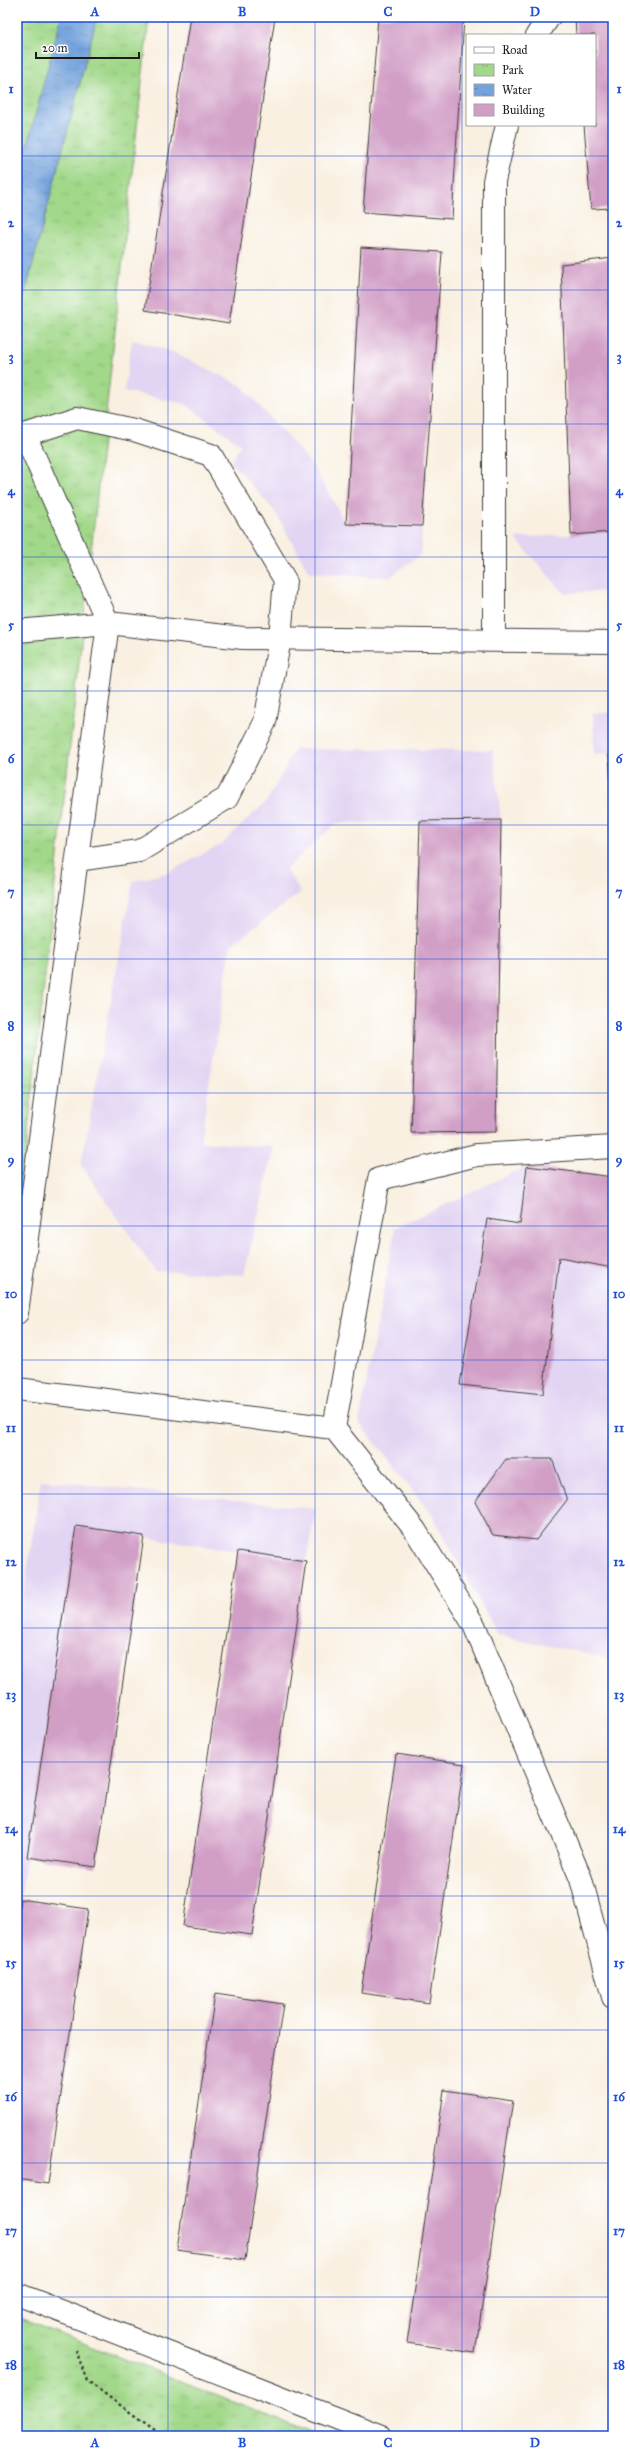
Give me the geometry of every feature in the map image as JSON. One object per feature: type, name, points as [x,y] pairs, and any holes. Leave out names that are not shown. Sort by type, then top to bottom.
[{"type":"street","points":[[538,34],[549,17]]},
{"type":"street","points":[[494,640],[494,181],[507,126]]},
{"type":"street","points":[[17,1313],[108,623],[25,435],[77,418],[134,430],[211,456],[285,580],[280,638],[265,722],[227,798],[139,851],[77,860]]},
{"type":"street","points":[[17,630],[108,623],[243,638],[613,642]]},
{"type":"street","points":[[334,1428],[379,1179],[477,1155],[613,1147]]},
{"type":"street","points":[[17,1389],[334,1428],[415,1530],[474,1624],[582,1879],[613,1997]]},
{"type":"street","points":[[17,2294],[381,2436]]},
{"type":"path","points":[[62,2311],[87,2381],[163,2436]]},
{"type":"shaded area","points":[[132,340],[170,351],[242,386],[313,466],[346,524],[422,526],[421,554],[389,578],[309,572],[274,510],[231,462],[241,445],[185,404],[124,391]]},
{"type":"shaded area","points":[[613,532],[613,591],[564,593],[515,538]]},
{"type":"shaded area","points":[[613,712],[613,753],[594,754],[593,714]]},
{"type":"shaded area","points":[[295,749],[493,750],[501,820],[337,823],[285,869],[301,892],[231,945],[200,1142],[274,1147],[244,1275],[155,1271],[81,1165],[133,881],[167,873],[222,844],[267,801]]},
{"type":"shaded area","points":[[527,1166],[520,1224],[487,1219],[460,1385],[543,1394],[559,1258],[613,1268],[613,1659],[498,1635],[432,1515],[359,1422],[395,1228]]},
{"type":"shaded area","points":[[41,1480],[316,1509],[306,1561],[76,1527],[17,1920],[17,1638]]},
{"type":"green space","points":[[20,17],[149,17],[17,1234],[17,31]]},
{"type":"green space","points":[[17,2317],[319,2436],[17,2436]]},
{"type":"water","points":[[61,17],[97,17],[17,325],[17,185]]},
{"type":"building","points":[[190,17],[275,17],[229,324],[145,310]]},
{"type":"building","points":[[378,17],[464,17],[452,219],[363,212]]},
{"type":"building","points":[[575,17],[613,17],[613,208],[591,209],[584,126],[596,126],[596,34],[576,34]]},
{"type":"building","points":[[361,247],[442,252],[422,526],[346,524]]},
{"type":"building","points":[[613,258],[613,532],[571,535],[561,264]]},
{"type":"building","points":[[609,753],[613,753],[613,799],[612,799]]},
{"type":"building","points":[[501,820],[496,1132],[411,1133],[420,821]]},
{"type":"building","points":[[527,1166],[613,1177],[613,1268],[559,1258],[543,1394],[460,1385],[487,1219],[520,1224]]},
{"type":"building","points":[[506,1459],[552,1459],[567,1500],[536,1540],[493,1535],[475,1502]]},
{"type":"building","points":[[76,1526],[144,1536],[96,1867],[27,1857]]},
{"type":"building","points":[[238,1551],[306,1561],[252,1935],[183,1926]]},
{"type":"building","points":[[396,1754],[464,1764],[429,2003],[361,1993]]},
{"type":"building","points":[[20,1899],[88,1909],[48,2184],[17,2179],[17,1920]]},
{"type":"building","points":[[215,1994],[283,2004],[245,2260],[177,2250]]},
{"type":"building","points":[[444,2090],[513,2100],[475,2353],[407,2343]]}]
